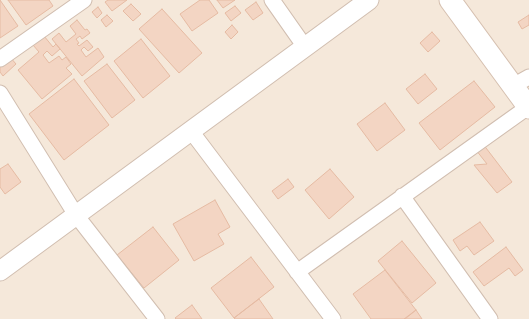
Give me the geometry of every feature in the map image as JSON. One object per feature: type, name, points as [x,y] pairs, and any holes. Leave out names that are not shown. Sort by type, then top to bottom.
[{"type":"main road","points":[[450,0],[521,81],[529,108]]},
{"type":"street","points":[[0,59],[84,0]]},
{"type":"street","points":[[272,0],[305,47]]},
{"type":"street","points":[[0,270],[369,0]]},
{"type":"street","points":[[0,93],[76,215],[157,319]]},
{"type":"street","points":[[297,272],[402,196],[529,108]]},
{"type":"street","points":[[191,131],[333,319]]},
{"type":"street","points":[[402,196],[490,319]]},
{"type":"shaded area","points":[[0,0],[529,0],[529,319],[0,319]]},
{"type":"building","points":[[0,0],[18,26],[0,38]]},
{"type":"building","points":[[8,0],[49,0],[53,6],[26,25]]},
{"type":"building","points":[[108,0],[127,0],[112,11],[105,2]]},
{"type":"building","points":[[200,0],[209,0],[218,13],[192,31],[180,14]]},
{"type":"building","points":[[217,0],[235,0],[223,8]]},
{"type":"building","points":[[256,2],[263,13],[253,20],[245,10]]},
{"type":"building","points":[[131,4],[141,14],[133,21],[123,11]]},
{"type":"building","points":[[235,6],[241,13],[231,21],[225,13]]},
{"type":"building","points":[[98,7],[102,13],[97,18],[92,12]]},
{"type":"building","points":[[162,9],[202,53],[179,73],[139,29]]},
{"type":"building","points":[[107,15],[113,21],[106,27],[101,20]]},
{"type":"building","points":[[529,15],[529,25],[522,29],[518,22]]},
{"type":"building","points":[[77,20],[85,30],[87,29],[90,33],[82,39],[80,36],[76,39],[79,46],[87,40],[93,47],[88,51],[84,47],[81,50],[86,57],[98,48],[104,57],[82,76],[52,39],[59,33],[66,42],[76,34],[70,26]]},
{"type":"building","points":[[232,25],[238,32],[231,39],[225,32]]},
{"type":"building","points":[[432,32],[440,41],[428,52],[420,43]]},
{"type":"building","points":[[44,36],[53,47],[56,44],[60,49],[52,56],[47,51],[43,55],[49,63],[59,56],[62,60],[66,57],[71,64],[66,68],[72,74],[42,99],[18,70],[39,52],[33,45]]},
{"type":"building","points":[[141,39],[170,76],[143,98],[114,61]]},
{"type":"building","points":[[10,57],[16,64],[3,76],[0,72],[0,66]]},
{"type":"building","points":[[107,64],[135,100],[112,118],[84,81]]},
{"type":"building","points":[[425,74],[437,89],[418,104],[406,89]]},
{"type":"building","points":[[74,79],[109,125],[64,160],[29,114]]},
{"type":"building","points":[[474,81],[495,107],[440,150],[419,123]]},
{"type":"building","points":[[385,103],[405,130],[377,151],[357,124]]},
{"type":"building","points":[[483,144],[512,182],[497,193],[474,165],[487,164],[476,150]]},
{"type":"building","points":[[8,164],[21,182],[5,194],[0,187],[0,169]]},
{"type":"building","points":[[330,169],[354,197],[329,219],[305,190]]},
{"type":"building","points":[[288,179],[294,187],[278,199],[272,191]]},
{"type":"building","points":[[215,200],[230,227],[218,234],[224,244],[194,261],[173,224]]},
{"type":"building","points":[[480,222],[494,241],[474,255],[467,246],[460,251],[453,240]]},
{"type":"building","points":[[153,227],[179,260],[144,288],[117,255]]},
{"type":"building","points":[[402,241],[436,283],[412,303],[378,261]]},
{"type":"building","points":[[506,247],[523,270],[515,276],[509,268],[484,286],[473,272]]},
{"type":"building","points":[[251,257],[274,287],[234,318],[211,288]]},
{"type":"building","points":[[385,270],[416,310],[405,319],[371,319],[353,294]]},
{"type":"building","points":[[259,299],[273,319],[234,318]]},
{"type":"building","points":[[192,305],[202,319],[175,318]]},
{"type":"building","points":[[416,310],[422,319],[404,319]]}]
